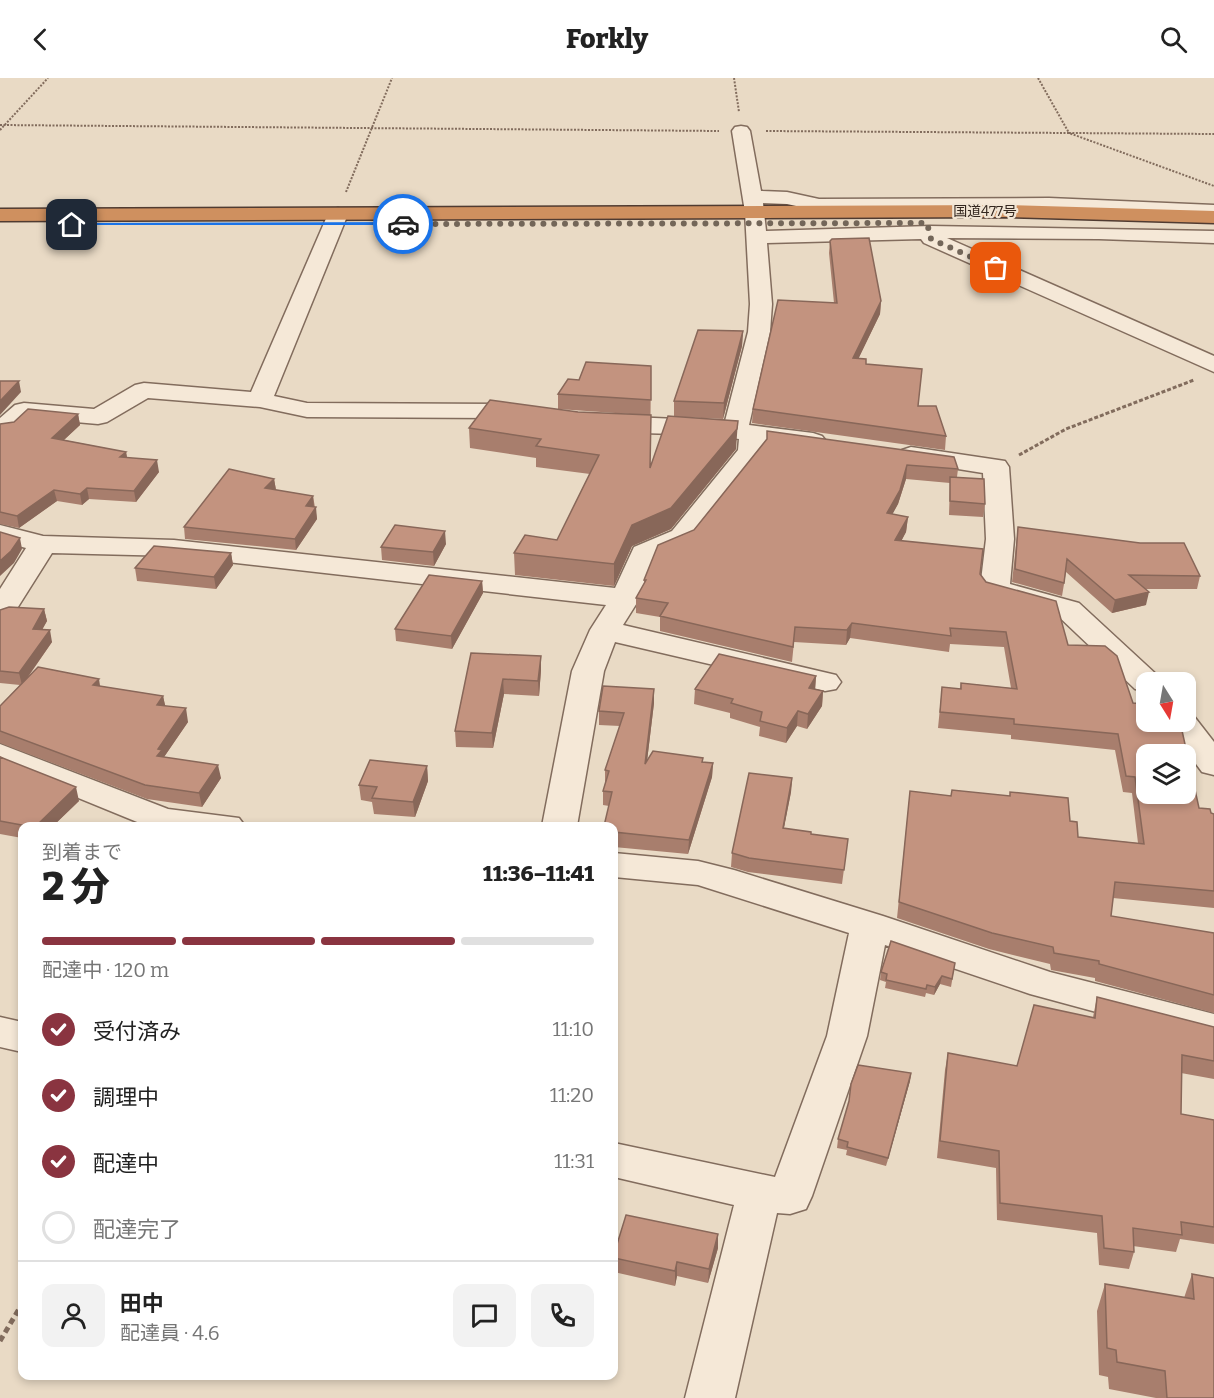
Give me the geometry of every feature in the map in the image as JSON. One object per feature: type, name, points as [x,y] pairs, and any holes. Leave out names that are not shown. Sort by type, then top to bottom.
[{"type":"highway","name":"国道477号","points":[[0,225],[336,219],[755,217],[1008,211],[1160,214],[1214,218]]},
{"type":"highway","name":"国道477号","points":[[0,215],[336,219]]},
{"type":"highway","name":"国道477号","points":[[928,227],[1049,223],[1214,230]]},
{"type":"street","points":[[561,822],[588,671],[605,630],[625,598],[644,553],[682,537],[751,451],[743,431],[759,332],[761,304],[755,217],[741,131]]},
{"type":"street","points":[[755,217],[787,198],[819,205],[1049,204],[1214,211]]},
{"type":"street","points":[[755,217],[928,227],[1214,237]]},
{"type":"street","points":[[260,400],[336,219]]},
{"type":"street","points":[[928,227],[931,239],[1209,370]]},
{"type":"street","points":[[0,426],[7,426],[24,410],[98,417],[144,390],[260,400],[307,410],[499,411],[544,418]]},
{"type":"street","points":[[588,423],[743,431],[833,444]]},
{"type":"street","points":[[891,452],[996,467],[1000,539],[995,589],[1068,609],[1136,673]]},
{"type":"street","points":[[0,533],[43,544],[174,548],[625,598]]},
{"type":"street","points":[[0,612],[43,544]]},
{"type":"street","points":[[605,630],[825,682]]},
{"type":"street","points":[[1188,732],[1214,765]]},
{"type":"street","points":[[0,754],[163,820],[184,822]]},
{"type":"street","points":[[618,865],[698,873],[734,882],[1044,984],[1214,1029]]},
{"type":"street","points":[[618,1161],[759,1193],[790,1196],[847,1036],[870,925]]},
{"type":"street","points":[[0,1032],[18,1036]]},
{"type":"street","points":[[710,1398],[759,1193]]},
{"type":"path","points":[[0,130],[48,78]]},
{"type":"path","points":[[336,219],[392,78]]},
{"type":"path","points":[[734,78],[741,131]]},
{"type":"path","points":[[1038,78],[1069,133],[1214,186]]},
{"type":"path","points":[[0,125],[1214,134]]},
{"type":"path","points":[[996,467],[1066,429],[1209,370]]},
{"type":"path","points":[[0,1341],[18,1311]]},
{"type":"building","points":[[869,238],[881,301],[853,358],[866,359],[866,364],[922,369],[918,406],[936,406],[946,436],[753,409],[778,300],[837,303],[830,241],[832,239]]},
{"type":"building","points":[[698,330],[743,331],[724,403],[674,401]]},
{"type":"building","points":[[586,362],[651,366],[651,400],[558,394],[568,379],[579,380]]},
{"type":"building","points":[[0,381],[19,381],[0,401]]},
{"type":"building","points":[[490,400],[578,412],[651,415],[650,468],[668,416],[738,421],[737,429],[671,508],[632,525],[614,564],[514,553],[525,535],[557,540],[599,455],[536,446],[541,439],[469,428]]},
{"type":"building","points":[[28,409],[78,414],[52,438],[126,452],[120,457],[157,460],[134,491],[87,488],[80,494],[54,490],[17,516],[0,512],[0,424],[14,422]]},
{"type":"building","points":[[767,431],[954,457],[958,469],[907,465],[900,490],[887,513],[908,517],[895,540],[983,549],[980,574],[986,582],[1056,601],[1068,645],[1105,646],[1117,656],[1133,703],[1136,703],[1136,732],[1182,732],[1185,744],[1136,744],[1136,784],[1135,777],[1126,776],[1118,734],[1014,724],[1014,719],[940,712],[942,687],[961,689],[961,683],[1017,689],[1006,632],[950,628],[951,636],[852,623],[847,630],[795,627],[793,647],[660,616],[668,603],[636,598],[646,580],[644,580],[658,545],[694,530],[767,439]]},
{"type":"building","points":[[229,469],[274,479],[265,488],[313,496],[306,506],[316,507],[295,539],[184,527]]},
{"type":"building","points":[[950,477],[984,479],[985,504],[950,501]]},
{"type":"building","points":[[395,525],[445,531],[433,552],[381,547]]},
{"type":"building","points":[[1018,527],[1140,543],[1184,543],[1200,576],[1129,575],[1149,592],[1115,600],[1067,559],[1064,583],[1015,569]]},
{"type":"building","points":[[0,532],[20,538],[0,561]]},
{"type":"building","points":[[154,546],[231,553],[214,577],[135,568]]},
{"type":"building","points":[[429,575],[482,581],[451,636],[395,629]]},
{"type":"building","points":[[9,607],[44,609],[33,629],[50,630],[19,673],[0,671],[0,610]]},
{"type":"building","points":[[471,653],[541,656],[538,681],[503,679],[492,733],[455,731]]},
{"type":"building","points":[[719,654],[816,676],[809,688],[823,691],[808,714],[798,711],[787,728],[760,721],[762,712],[731,703],[733,699],[695,689]]},
{"type":"building","points":[[38,667],[99,679],[93,685],[163,696],[157,705],[186,708],[158,749],[162,750],[157,756],[218,765],[199,793],[145,785],[0,731],[0,706]]},
{"type":"building","points":[[603,686],[654,689],[645,764],[653,751],[703,758],[702,762],[713,763],[689,840],[618,832],[618,822],[605,822],[612,792],[603,791],[609,771],[605,770],[624,713],[599,711]]},
{"type":"building","points":[[0,757],[76,787],[40,822],[18,822],[18,824],[0,821]]},
{"type":"building","points":[[370,760],[427,766],[413,802],[372,798],[377,787],[359,785]]},
{"type":"building","points":[[749,773],[792,778],[783,828],[848,839],[844,870],[749,858],[732,853]]},
{"type":"building","points":[[952,790],[1010,796],[1010,792],[1068,798],[1070,821],[1077,822],[1078,837],[1144,844],[1139,804],[1196,804],[1196,794],[1199,808],[1210,809],[1214,814],[1214,891],[1115,882],[1111,916],[1214,933],[1214,995],[1099,964],[1099,961],[1054,953],[1053,947],[992,933],[899,902],[910,791],[951,796]]},
{"type":"building","points":[[891,941],[955,963],[952,979],[942,976],[935,987],[927,985],[926,989],[886,980],[887,974],[881,972]]},
{"type":"building","points":[[1097,997],[1214,1027],[1214,1061],[1182,1055],[1181,1114],[1214,1120],[1214,1227],[1181,1222],[1182,1235],[1133,1228],[1134,1252],[1104,1248],[1102,1216],[1000,1203],[999,1151],[940,1141],[948,1053],[1017,1066],[1034,1005],[1095,1018]]},
{"type":"building","points":[[858,1065],[911,1073],[888,1158],[847,1147],[848,1142],[838,1139],[849,1101],[851,1084]]},
{"type":"building","points":[[626,1215],[718,1234],[709,1269],[677,1262],[675,1271],[618,1259],[618,1241]]},
{"type":"building","points":[[1192,1274],[1214,1278],[1214,1398],[1167,1398],[1165,1371],[1117,1362],[1116,1350],[1107,1348],[1105,1284],[1194,1299]]},
{"type":"way so far","points":[[403,224],[927,223],[931,239],[996,268]]},
{"type":"route","points":[[72,225],[403,224]]}]
